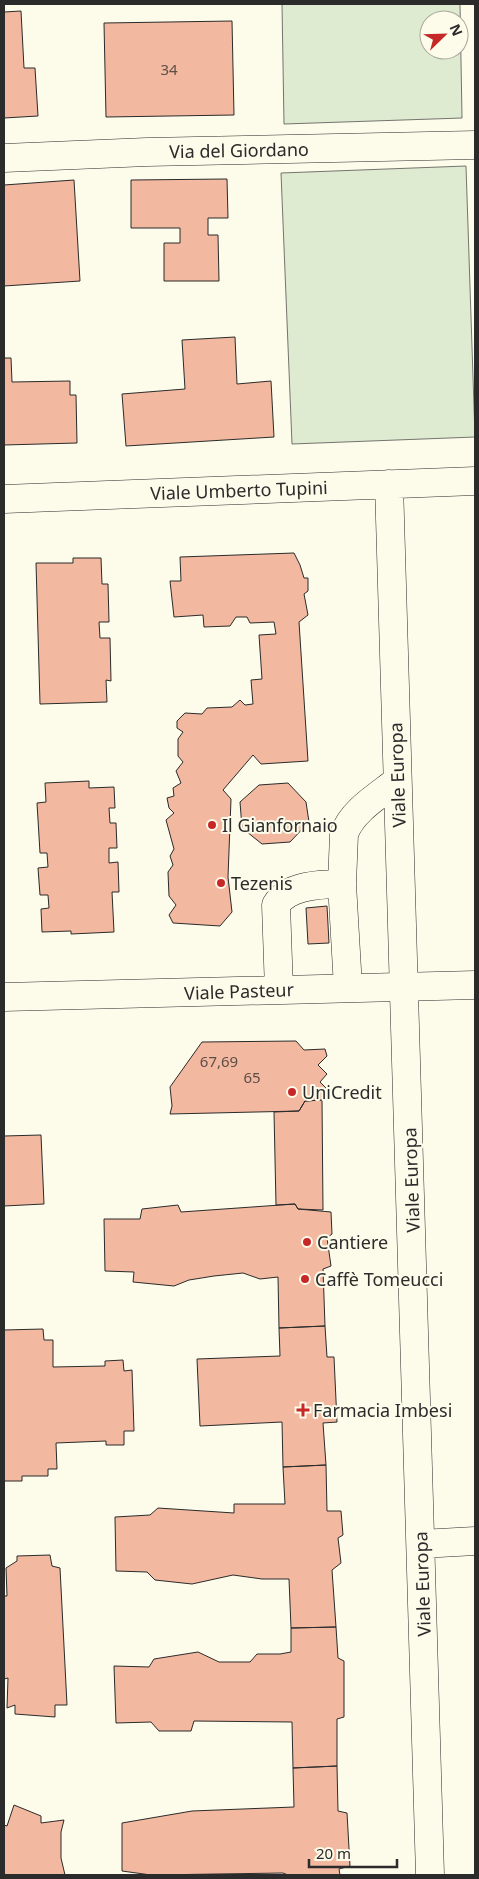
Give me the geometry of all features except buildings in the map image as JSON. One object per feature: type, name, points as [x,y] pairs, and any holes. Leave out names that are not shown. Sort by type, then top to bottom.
[{"type":"street","name":"Via del Giordano","points":[[4,158],[147,152],[475,145]]},
{"type":"street","name":"Viale Umberto Tupini","points":[[4,499],[475,481]]},
{"type":"street","name":"Viale Europa","points":[[389,484],[430,1875]]},
{"type":"street","points":[[348,988],[342,884],[342,842],[346,826],[356,814],[397,781]]},
{"type":"street","points":[[278,990],[276,905],[282,898],[302,888],[316,884],[342,884]]},
{"type":"street","name":"Viale Pasteur","points":[[4,998],[475,985]]},
{"type":"street","points":[[421,1544],[475,1541]]},
{"type":"green space","points":[[282,4],[460,4],[460,10],[419,10],[419,60],[461,60],[462,118],[284,124]]},
{"type":"green space","points":[[466,166],[475,437],[292,444],[281,173]]},
{"type":"place","name":"Il Gianfornaio","points":[[212,825]]},
{"type":"place","name":"Tezenis","points":[[221,883]]},
{"type":"place","name":"UniCredit","points":[[292,1092]]},
{"type":"place","name":"Cantiere","points":[[307,1242]]},
{"type":"place","name":"Caffè Tomeucci","points":[[305,1279]]},
{"type":"place","name":"Farmacia Imbesi","points":[[303,1410]]}]
